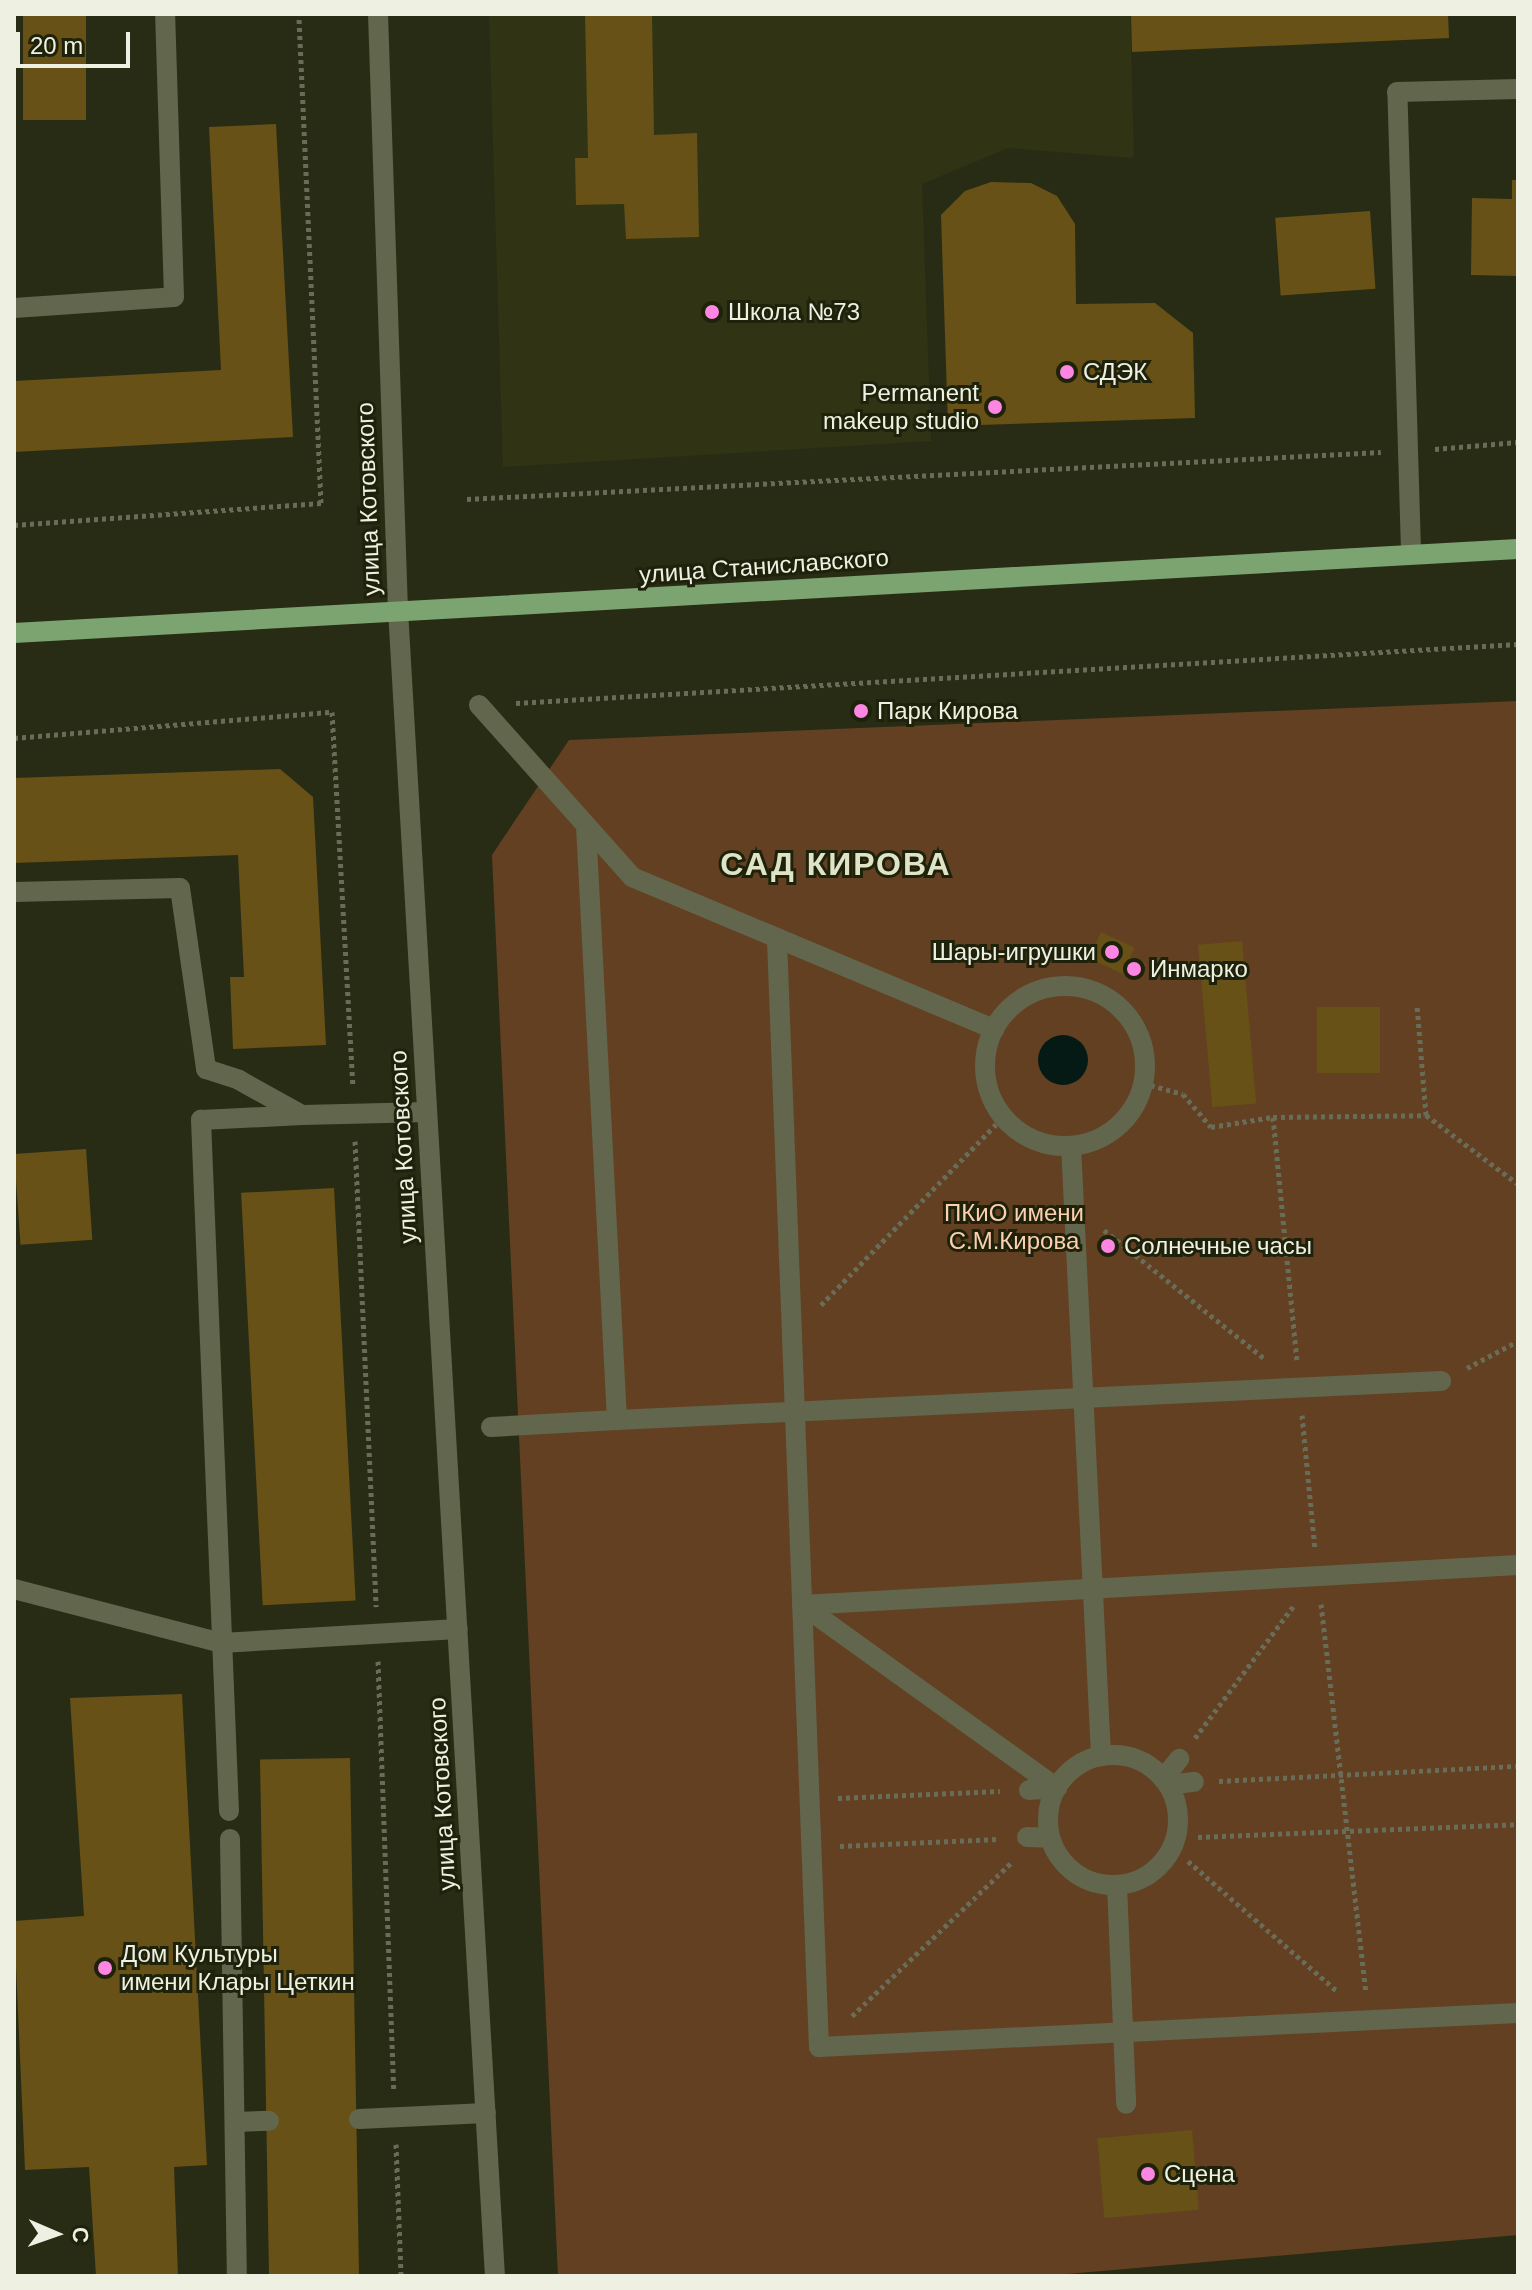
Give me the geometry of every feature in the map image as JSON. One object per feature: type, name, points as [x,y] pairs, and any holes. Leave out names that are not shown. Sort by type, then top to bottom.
[{"type":"main road","name":"улица Станиславского","points":[[14,633],[1411,551],[1518,549]]},
{"type":"street","points":[[14,308],[174,297],[165,14]]},
{"type":"street","name":"улица Котовского","points":[[378,14],[398,610],[495,2276]]},
{"type":"street","points":[[1411,551],[1397,92],[1518,89]]},
{"type":"street","points":[[479,705],[632,877],[994,1029]]},
{"type":"street","points":[[586,826],[617,1420]]},
{"type":"street","points":[[14,892],[180,888],[206,1069],[302,1115]]},
{"type":"street","points":[[777,940],[819,2047],[1518,2013]]},
{"type":"street","points":[[1044,988],[1098,992],[1121,1008],[1137,1031],[1145,1058],[1143,1083],[1117,1127],[1071,1146],[1045,1144],[1003,1117],[984,1070],[994,1029],[1018,1000],[1044,988]]},
{"type":"street","points":[[229,1811],[201,1120],[427,1112]]},
{"type":"street","points":[[1071,1146],[1071,1203],[1101,1756]]},
{"type":"street","points":[[491,1427],[794,1409],[1441,1381]]},
{"type":"street","points":[[802,1605],[1093,1584],[1518,1565]]},
{"type":"street","points":[[14,1589],[221,1643],[458,1629]]},
{"type":"street","points":[[802,1605],[1057,1788]]},
{"type":"street","points":[[1178,1850],[1178,1811],[1166,1782],[1142,1761],[1101,1756],[1081,1763],[1057,1788],[1048,1816],[1050,1838],[1075,1874],[1117,1885],[1139,1881],[1198,1837]]},
{"type":"street","points":[[1166,1782],[1179,1759]]},
{"type":"street","points":[[1166,1782],[1194,1782]]},
{"type":"street","points":[[1029,1790],[1057,1788]]},
{"type":"street","points":[[1029,1841],[1050,1838]]},
{"type":"street","points":[[230,1839],[237,2276]]},
{"type":"street","points":[[1117,1885],[1126,2104]]},
{"type":"street","points":[[359,2119],[395,2120],[486,2113]]},
{"type":"street","points":[[235,2122],[269,2121]]},
{"type":"path","points":[[14,525],[321,503],[299,14]]},
{"type":"path","points":[[467,499],[1407,451],[1518,442]]},
{"type":"path","points":[[479,705],[1518,644]]},
{"type":"path","points":[[14,738],[332,712],[378,1633],[401,2276]]},
{"type":"path","points":[[1417,1006],[1426,1115]]},
{"type":"path","points":[[1143,1083],[1183,1094],[1211,1127],[1273,1117],[1426,1115],[1518,1184]]},
{"type":"path","points":[[792,1334],[1003,1117]]},
{"type":"path","points":[[1273,1117],[1317,1574],[1370,2020]]},
{"type":"path","points":[[1071,1203],[1300,1387]]},
{"type":"path","points":[[1441,1381],[1518,1341]]},
{"type":"path","points":[[1179,1759],[1317,1574]]},
{"type":"path","points":[[1194,1782],[1518,1766]]},
{"type":"path","points":[[810,1799],[1029,1790]]},
{"type":"path","points":[[1198,1837],[1518,1824]]},
{"type":"path","points":[[811,1847],[1029,1841]]},
{"type":"path","points":[[819,2047],[1029,1841]]},
{"type":"path","points":[[1178,1850],[1370,2020]]},
{"type":"shaded area","name":"Школа №73","points":[[489,14],[1130,14],[1134,158],[1008,148],[922,184],[931,441],[503,467]]},
{"type":"green space","name":"ПКиО имени С.М.Кирова","points":[[1518,701],[1518,2235],[1044,2276],[558,2276],[492,855],[569,740]]},
{"type":"water","points":[[1053,1036],[1073,1036],[1087,1050],[1087,1070],[1073,1084],[1053,1084],[1039,1070],[1039,1050]]},
{"type":"building","points":[[23,14],[86,14],[86,120],[23,120]]},
{"type":"building","name":"Школа №73","points":[[585,14],[652,14],[654,135],[697,133],[699,237],[626,239],[624,204],[576,205],[575,158],[588,158]]},
{"type":"building","points":[[1131,14],[1448,14],[1449,38],[1132,52]]},
{"type":"building","points":[[276,124],[293,437],[14,452],[14,381],[221,370],[209,127]]},
{"type":"building","points":[[1512,180],[1518,180],[1518,276],[1471,275],[1472,198],[1512,199]]},
{"type":"building","points":[[991,182],[1031,183],[1057,196],[1075,224],[1076,304],[1155,303],[1193,333],[1195,418],[948,426],[941,215],[965,191]]},
{"type":"building","points":[[1370,211],[1375,289],[1281,295],[1275,218]]},
{"type":"building","points":[[280,769],[313,797],[326,1045],[233,1049],[230,977],[244,977],[238,855],[14,863],[14,778]]},
{"type":"building","name":"Шары-игрушки","points":[[1101,932],[1135,948],[1130,957],[1146,964],[1137,981],[1089,958]]},
{"type":"building","points":[[1242,941],[1256,1103],[1212,1107],[1198,945]]},
{"type":"building","points":[[1317,1007],[1380,1007],[1380,1073],[1317,1073]]},
{"type":"building","points":[[86,1149],[92,1240],[21,1245],[14,1154]]},
{"type":"building","points":[[334,1188],[356,1600],[263,1605],[241,1193]]},
{"type":"building","name":"Дом Культуры имени Клары Цеткин","points":[[182,1694],[207,2165],[174,2167],[178,2276],[96,2276],[89,2167],[25,2170],[14,1921],[84,1916],[70,1698]]},
{"type":"building","points":[[350,1758],[359,2276],[269,2276],[260,1760]]},
{"type":"building","name":"Сцена","points":[[1192,2130],[1199,2210],[1104,2218],[1097,2138]]},
{"type":"place","name":"Школа №73","points":[[712,312]]},
{"type":"place","name":"СДЭК","points":[[1067,372]]},
{"type":"place","name":"Permanent makeup studio","points":[[995,407]]},
{"type":"place","name":"Парк Кирова","points":[[861,711]]},
{"type":"place","name":"Шары-игрушки","points":[[1112,952]]},
{"type":"place","name":"Инмарко","points":[[1134,969]]},
{"type":"place","name":"Солнечные часы","points":[[1108,1246]]},
{"type":"place","name":"Дом Культуры имени Клары Цеткин","points":[[105,1968]]},
{"type":"place","name":"Сцена","points":[[1148,2174]]},
{"type":"district","name":"САД КИРОВА","points":[[836,864]]}]
